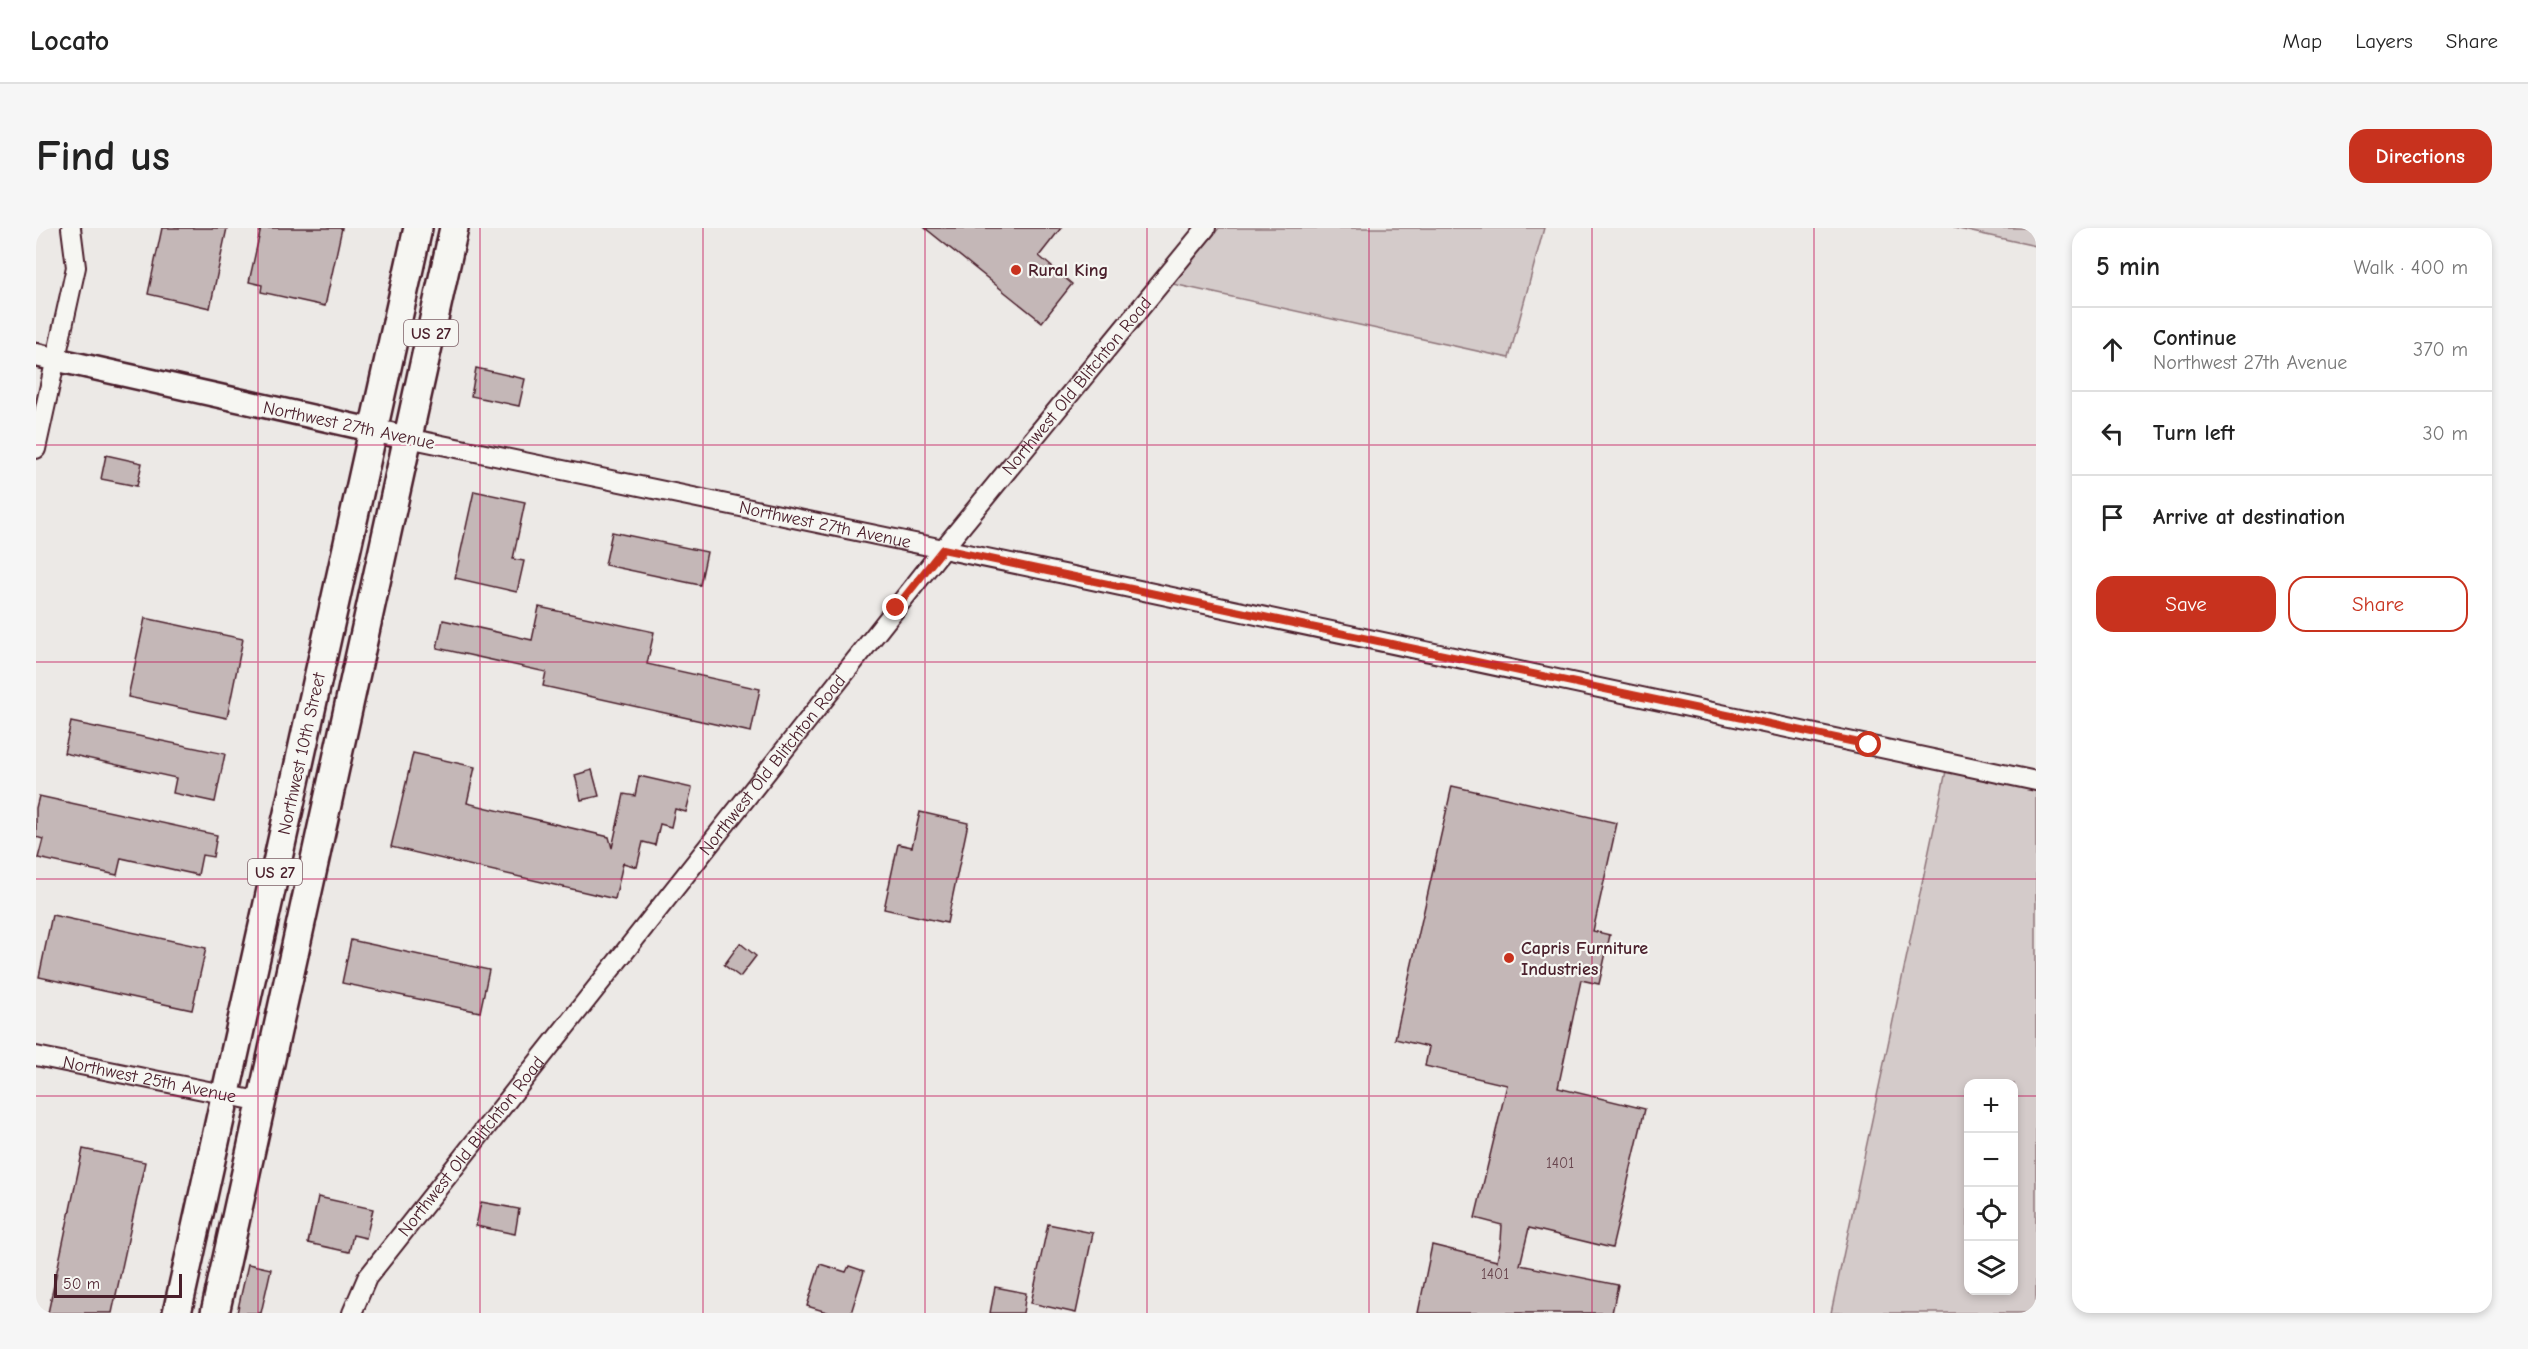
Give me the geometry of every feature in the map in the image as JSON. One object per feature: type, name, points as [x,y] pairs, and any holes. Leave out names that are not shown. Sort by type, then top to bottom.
[{"type":"highway","name":"Northwest 10th Street","points":[[177,1313],[418,228]]},
{"type":"highway","name":"Northwest 10th Street","points":[[215,1313],[454,228]]},
{"type":"highway","points":[[302,748],[339,756]]},
{"type":"main road","name":"Northwest 27th Avenue","points":[[46,357],[408,438]]},
{"type":"street","points":[[36,449],[46,357],[76,267],[71,228]]},
{"type":"street","name":"Northwest Old Blitchton Road","points":[[352,1313],[367,1278],[943,549],[1206,228]]},
{"type":"street","name":"Northwest 27th Avenue","points":[[408,438],[2036,781]]},
{"type":"street","name":"Northwest 25th Avenue","points":[[36,1056],[262,1102]]},
{"type":"shaded area","points":[[1219,228],[1544,228],[1509,358],[1173,284]]},
{"type":"shaded area","points":[[1954,228],[2036,228],[2036,246]]},
{"type":"shaded area","points":[[1946,771],[2036,790],[2036,1313],[1831,1313]]},
{"type":"building","points":[[162,228],[227,228],[210,308],[148,294]]},
{"type":"building","points":[[261,228],[342,228],[325,306],[261,292],[262,285],[249,282]]},
{"type":"building","name":"Rural King","points":[[925,228],[1061,228],[1039,256],[1072,284],[1042,322]]},
{"type":"building","points":[[476,368],[525,379],[519,406],[471,396]]},
{"type":"building","points":[[106,455],[142,463],[137,486],[101,479]]},
{"type":"building","points":[[474,491],[525,502],[513,559],[524,561],[517,592],[455,578]]},
{"type":"building","points":[[612,532],[707,552],[700,585],[605,565]]},
{"type":"building","points":[[539,607],[654,632],[647,664],[760,689],[751,732],[543,686],[546,672],[437,648],[443,620],[532,640]]},
{"type":"building","points":[[145,618],[243,639],[227,718],[128,697]]},
{"type":"building","points":[[71,722],[225,754],[215,802],[173,793],[176,778],[64,753]]},
{"type":"building","points":[[413,753],[475,767],[467,803],[609,837],[612,848],[624,794],[635,796],[639,776],[692,788],[686,812],[675,809],[671,827],[660,824],[655,845],[643,842],[637,867],[623,863],[615,899],[391,847]]},
{"type":"building","points":[[592,770],[599,796],[581,800],[575,775]]},
{"type":"building","name":"Capris Furniture Industries","points":[[1452,786],[1617,823],[1593,931],[1610,935],[1599,984],[1581,980],[1558,1088],[1645,1109],[1612,1248],[1529,1228],[1520,1265],[1618,1285],[1612,1313],[1418,1313],[1432,1245],[1497,1261],[1501,1241],[1502,1225],[1475,1218],[1507,1085],[1425,1066],[1429,1047],[1395,1039]]},
{"type":"building","points":[[39,796],[217,835],[213,857],[202,855],[198,875],[121,858],[117,875],[38,858],[43,839],[36,837],[36,808]]},
{"type":"building","points":[[920,812],[968,823],[947,923],[884,909],[898,844],[912,847]]},
{"type":"building","points":[[52,915],[206,948],[192,1010],[39,977]]},
{"type":"building","points":[[351,940],[489,970],[480,1012],[342,983]]},
{"type":"building","points":[[740,943],[756,956],[740,977],[724,965]]},
{"type":"building","points":[[83,1149],[145,1162],[112,1313],[48,1313]]},
{"type":"building","points":[[318,1197],[373,1209],[366,1238],[353,1235],[349,1252],[308,1243]]},
{"type":"building","points":[[481,1202],[519,1209],[515,1234],[476,1226]]},
{"type":"building","points":[[1048,1224],[1093,1233],[1076,1313],[1031,1303]]},
{"type":"building","points":[[248,1264],[271,1269],[261,1313],[237,1313]]},
{"type":"building","points":[[820,1264],[846,1272],[849,1266],[864,1271],[851,1313],[830,1313],[807,1306]]},
{"type":"building","points":[[995,1287],[1026,1293],[1023,1313],[990,1313]]},
{"type":"place","name":"Rural King","points":[[1016,270]]},
{"type":"place","name":"Capris Furniture Industries","points":[[1509,958]]},
{"type":"route","points":[[896,608],[943,549],[1869,745]]}]
